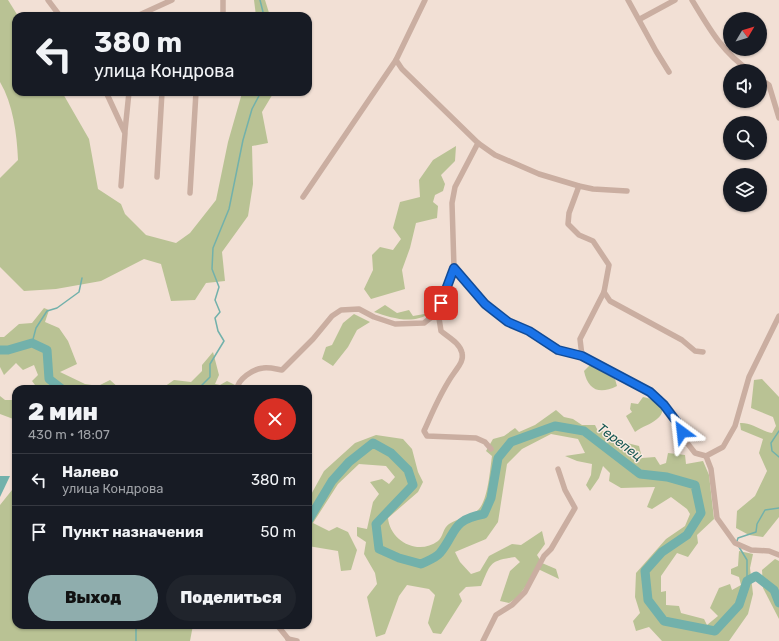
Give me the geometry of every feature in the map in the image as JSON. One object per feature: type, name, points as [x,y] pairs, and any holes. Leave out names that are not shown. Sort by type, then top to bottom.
[{"type":"street","points":[[50,0],[58,12]]},
{"type":"street","points":[[146,12],[172,0]]},
{"type":"street","points":[[223,0],[223,12]]},
{"type":"street","points":[[303,197],[396,60],[425,0]]},
{"type":"street","points":[[628,0],[669,72]]},
{"type":"street","points":[[640,19],[675,0]]},
{"type":"street","points":[[692,0],[715,38],[734,60],[740,64]]},
{"type":"street","points":[[396,60],[402,68],[478,143],[501,157],[539,174],[579,186],[593,189],[627,192]]},
{"type":"street","points":[[767,84],[769,85],[779,118]]},
{"type":"street","points":[[108,96],[125,133]]},
{"type":"street","points":[[121,186],[129,96]]},
{"type":"street","points":[[157,176],[162,96]]},
{"type":"street","points":[[190,193],[196,96]]},
{"type":"street","points":[[478,143],[455,187],[452,204],[454,268],[438,312],[441,331],[456,343],[462,351],[461,363],[442,388],[424,433],[427,436],[476,438],[485,442],[492,449]]},
{"type":"street","points":[[579,186],[569,213],[568,224],[579,235],[593,241],[609,266],[604,292],[580,339],[582,356]]},
{"type":"street","points":[[454,268],[485,304],[508,322],[529,331],[558,350],[582,356],[650,392],[664,405],[676,421],[688,444],[695,453],[706,456],[723,447],[735,426],[749,377],[779,316]]},
{"type":"street","points":[[604,292],[610,301],[682,340],[695,351],[703,352]]},
{"type":"street","points":[[238,385],[247,374],[262,368],[282,370],[341,310],[359,309],[374,317],[395,324],[424,322],[438,312]]},
{"type":"street","points":[[706,456],[711,469],[717,518],[735,543],[751,550],[769,551],[779,555]]},
{"type":"street","points":[[483,641],[496,615],[512,605],[525,592],[544,556],[551,549],[575,508],[565,490],[558,469]]},
{"type":"street","points":[[280,629],[289,640],[297,641]]},
{"type":"green space","points":[[0,0],[8,0],[16,12],[12,12],[12,96],[64,96],[89,139],[98,189],[121,204],[125,214],[146,235],[176,243],[190,233],[216,200],[228,142],[241,96],[272,96],[262,112],[268,143],[252,146],[253,184],[248,216],[222,252],[225,281],[206,283],[195,300],[171,301],[161,264],[144,259],[101,281],[56,289],[24,291],[0,267],[0,178],[18,160],[14,120],[8,100],[0,82]]},
{"type":"green space","points":[[254,0],[265,0],[269,12],[256,12]]},
{"type":"green space","points":[[456,146],[455,161],[441,175],[445,184],[443,191],[435,195],[433,202],[438,206],[437,218],[416,223],[410,248],[402,270],[405,289],[371,299],[364,289],[373,270],[372,255],[380,247],[393,250],[401,239],[393,228],[400,202],[420,197],[419,180],[433,160]]},
{"type":"green space","points":[[385,305],[397,313],[409,310],[413,316],[430,313],[423,317],[410,320],[395,318],[374,312]]},
{"type":"green space","points":[[44,308],[49,310],[45,322],[59,328],[68,341],[77,364],[60,372],[85,384],[92,385],[35,385],[32,381],[38,375],[34,365],[23,370],[16,363],[4,375],[0,367],[0,337],[4,337],[19,324],[32,323]]},
{"type":"green space","points":[[354,314],[370,322],[357,330],[348,347],[333,366],[322,359],[326,347],[332,345],[343,323]]},
{"type":"green space","points":[[213,352],[219,375],[215,384],[220,385],[167,385],[174,380],[191,382],[202,371],[202,365]]},
{"type":"green space","points":[[590,365],[615,379],[617,386],[611,389],[600,390],[591,386],[588,383],[584,371]]},
{"type":"green space","points":[[762,379],[779,397],[779,517],[763,537],[749,535],[736,528],[737,511],[755,496],[767,471],[759,453],[763,439],[741,430],[740,423],[748,424],[772,433],[776,426],[773,417],[751,408],[754,380]]},
{"type":"green space","points":[[110,380],[116,385],[100,385]]},
{"type":"green space","points":[[227,381],[235,385],[220,385]]},
{"type":"green space","points":[[0,396],[5,400],[12,400],[12,418],[0,414]]},
{"type":"green space","points":[[643,397],[656,402],[662,408],[662,411],[661,415],[657,419],[635,432],[626,416],[632,412],[630,409],[631,403],[638,404]]},
{"type":"green space","points":[[556,410],[564,417],[573,419],[582,425],[595,425],[598,431],[606,431],[619,441],[639,446],[642,458],[655,457],[660,465],[666,463],[668,453],[685,455],[686,464],[703,461],[709,475],[714,519],[697,535],[698,543],[688,557],[677,553],[661,576],[661,592],[666,591],[666,605],[679,606],[681,613],[704,619],[707,625],[718,616],[710,608],[719,588],[730,584],[732,590],[741,585],[739,577],[731,574],[731,569],[738,566],[739,551],[753,554],[750,568],[753,594],[748,614],[729,641],[662,641],[649,627],[636,631],[633,621],[640,613],[635,597],[636,573],[666,539],[685,526],[690,514],[687,509],[671,497],[652,509],[647,507],[655,487],[621,488],[609,481],[610,473],[603,466],[599,478],[590,491],[586,485],[591,475],[592,464],[577,461],[565,456],[585,453],[578,439],[551,434],[522,449],[507,464],[498,522],[486,539],[455,552],[460,562],[471,574],[480,571],[489,556],[512,544],[521,545],[542,531],[545,544],[537,555],[542,563],[556,569],[559,579],[538,569],[518,597],[509,603],[500,601],[510,571],[520,562],[515,557],[495,562],[489,568],[481,586],[466,587],[459,594],[462,601],[441,634],[433,633],[428,623],[435,595],[429,589],[407,585],[399,596],[385,634],[376,637],[367,597],[377,584],[375,573],[364,554],[366,542],[357,536],[357,527],[367,529],[373,502],[379,494],[370,482],[382,479],[389,484],[395,477],[386,466],[359,464],[338,484],[313,523],[329,531],[337,527],[348,532],[357,550],[351,570],[341,571],[338,551],[312,547],[312,493],[324,471],[355,443],[376,435],[403,439],[412,449],[418,472],[423,482],[418,492],[388,518],[390,526],[399,539],[406,544],[422,547],[438,541],[449,524],[473,514],[479,509],[485,498],[492,456],[486,451],[493,439],[504,436],[515,428],[519,432],[535,425]]},
{"type":"green space","points":[[12,490],[12,629],[192,629],[190,641],[0,641],[0,505]]},
{"type":"green space","points":[[775,559],[779,561],[779,619],[763,588],[762,570]]},
{"type":"water","points":[[0,476],[10,476],[0,497]]},
{"type":"waterway","points":[[260,0],[263,12]]},
{"type":"waterway","points":[[202,385],[210,377],[210,364],[224,341],[218,331],[215,318],[220,312],[215,300],[219,287],[212,269],[213,248],[229,209],[243,140],[252,109],[259,96]]},
{"type":"waterway","points":[[32,343],[36,328],[47,311],[57,308],[79,292],[82,278]]},
{"type":"waterway","name":"Терепец","points":[[0,350],[8,350],[32,343],[47,350],[49,379],[57,385]]},
{"type":"waterway","name":"Терепец","points":[[312,514],[332,481],[349,462],[373,443],[391,453],[408,470],[413,485],[376,524],[379,549],[399,558],[421,564],[438,555],[460,523],[484,514],[491,498],[498,458],[511,442],[555,426],[584,431],[640,474],[667,477],[695,485],[701,513],[687,535],[662,552],[645,571],[648,600],[664,621],[715,631],[739,605],[747,581],[756,576],[774,590],[779,603]]},
{"type":"waterway","points":[[779,431],[771,443],[772,451],[779,457]]},
{"type":"waterway","points":[[737,541],[738,538],[756,532],[757,524],[765,510],[779,508]]},
{"type":"waterway","points":[[739,547],[747,560],[747,581]]},
{"type":"waterway","points":[[136,629],[136,641]]},
{"type":"route","points":[[441,303],[454,268],[466,284],[485,304],[508,322],[529,331],[558,350],[582,356],[650,392],[664,405],[682,432]]}]
